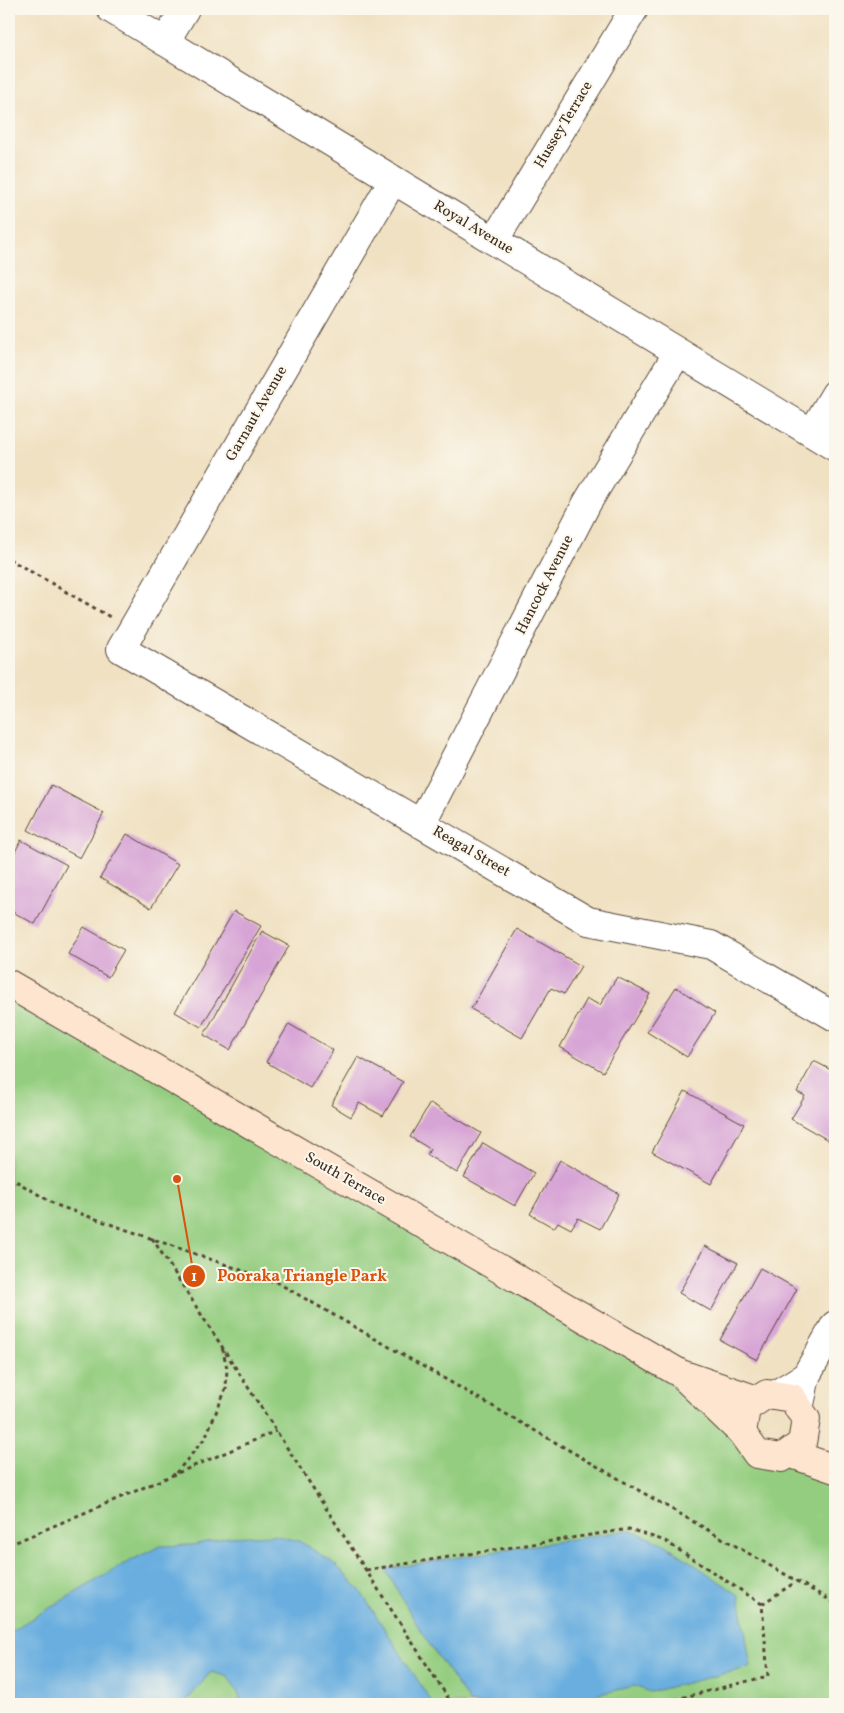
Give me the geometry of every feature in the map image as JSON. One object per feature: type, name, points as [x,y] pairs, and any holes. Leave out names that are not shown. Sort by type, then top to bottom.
[{"type":"street","name":"Royal Avenue","points":[[111,9],[835,447]]},
{"type":"street","points":[[166,42],[186,9]]},
{"type":"street","name":"Hussey Terrace","points":[[494,240],[634,9]]},
{"type":"street","name":"Garnaut Avenue","points":[[126,639],[393,180]]},
{"type":"street","name":"Hancock Avenue","points":[[421,824],[587,503],[678,352]]},
{"type":"street","points":[[812,433],[835,394]]},
{"type":"street","name":"Reagal Street","points":[[126,639],[421,824],[588,921],[711,945],[835,1017]]},
{"type":"street","name":"South Terrace","points":[[9,984],[681,1374],[742,1433]]},
{"type":"street","points":[[806,1376],[746,1408],[742,1433],[757,1454],[782,1458],[802,1443],[806,1376],[835,1325]]},
{"type":"street","name":"South Terrace","points":[[681,1374],[766,1398]]},
{"type":"street","points":[[766,1398],[792,1398],[802,1418],[835,1454]]},
{"type":"street","points":[[789,1453],[835,1469]]},
{"type":"path","points":[[9,559],[126,639]]},
{"type":"path","points":[[9,1177],[56,1205],[278,1283],[835,1604]]},
{"type":"path","points":[[152,1238],[452,1704]]},
{"type":"path","points":[[175,1474],[205,1438],[226,1389],[227,1368],[221,1344]]},
{"type":"path","points":[[9,1545],[276,1431]]},
{"type":"path","points":[[366,1570],[629,1530],[664,1542],[762,1604]]},
{"type":"path","points":[[762,1604],[797,1581]]},
{"type":"path","points":[[657,1704],[768,1676],[762,1604]]},
{"type":"green space","points":[[9,984],[681,1374],[757,1454],[835,1472],[835,1704],[9,1704]]},
{"type":"water","points":[[629,1530],[663,1543],[739,1595],[751,1667],[650,1692],[634,1686],[556,1704],[471,1704],[423,1635],[385,1569]]},
{"type":"water","points":[[273,1535],[299,1541],[334,1563],[359,1589],[433,1704],[242,1704],[238,1693],[228,1677],[211,1672],[184,1704],[9,1704],[9,1632],[122,1565],[160,1546],[193,1545],[227,1537]]},
{"type":"building","points":[[51,785],[104,813],[80,858],[28,830]]},
{"type":"building","points":[[127,834],[178,864],[151,908],[100,878]]},
{"type":"building","points":[[21,840],[67,865],[35,924],[9,910],[9,864]]},
{"type":"building","points":[[234,911],[261,926],[201,1027],[175,1012]]},
{"type":"building","points":[[84,927],[124,950],[108,977],[68,954]]},
{"type":"building","points":[[517,929],[581,966],[564,994],[551,988],[522,1038],[471,1009]]},
{"type":"building","points":[[262,931],[289,946],[230,1050],[204,1035]]},
{"type":"building","points":[[617,977],[650,994],[603,1072],[560,1047],[587,999],[600,1005]]},
{"type":"building","points":[[676,987],[715,1013],[687,1057],[647,1032]]},
{"type":"building","points":[[289,1024],[333,1050],[310,1088],[266,1062]]},
{"type":"building","points":[[358,1057],[403,1082],[383,1116],[359,1103],[351,1117],[331,1105]]},
{"type":"building","points":[[814,1061],[835,1072],[835,1144],[791,1119],[805,1096],[797,1092]]},
{"type":"building","points":[[685,1091],[744,1124],[711,1184],[652,1152]]},
{"type":"building","points":[[430,1103],[481,1133],[457,1173],[427,1155],[430,1149],[410,1137]]},
{"type":"building","points":[[483,1143],[534,1173],[515,1206],[464,1177]]},
{"type":"building","points":[[560,1160],[619,1194],[600,1229],[578,1218],[571,1229],[558,1222],[554,1228],[530,1214]]},
{"type":"building","points":[[705,1246],[738,1263],[711,1311],[679,1293]]},
{"type":"building","points":[[760,1268],[797,1289],[757,1360],[720,1340]]},
{"type":"place","name":"Pooraka Triangle Park","points":[[177,1179]]}]
